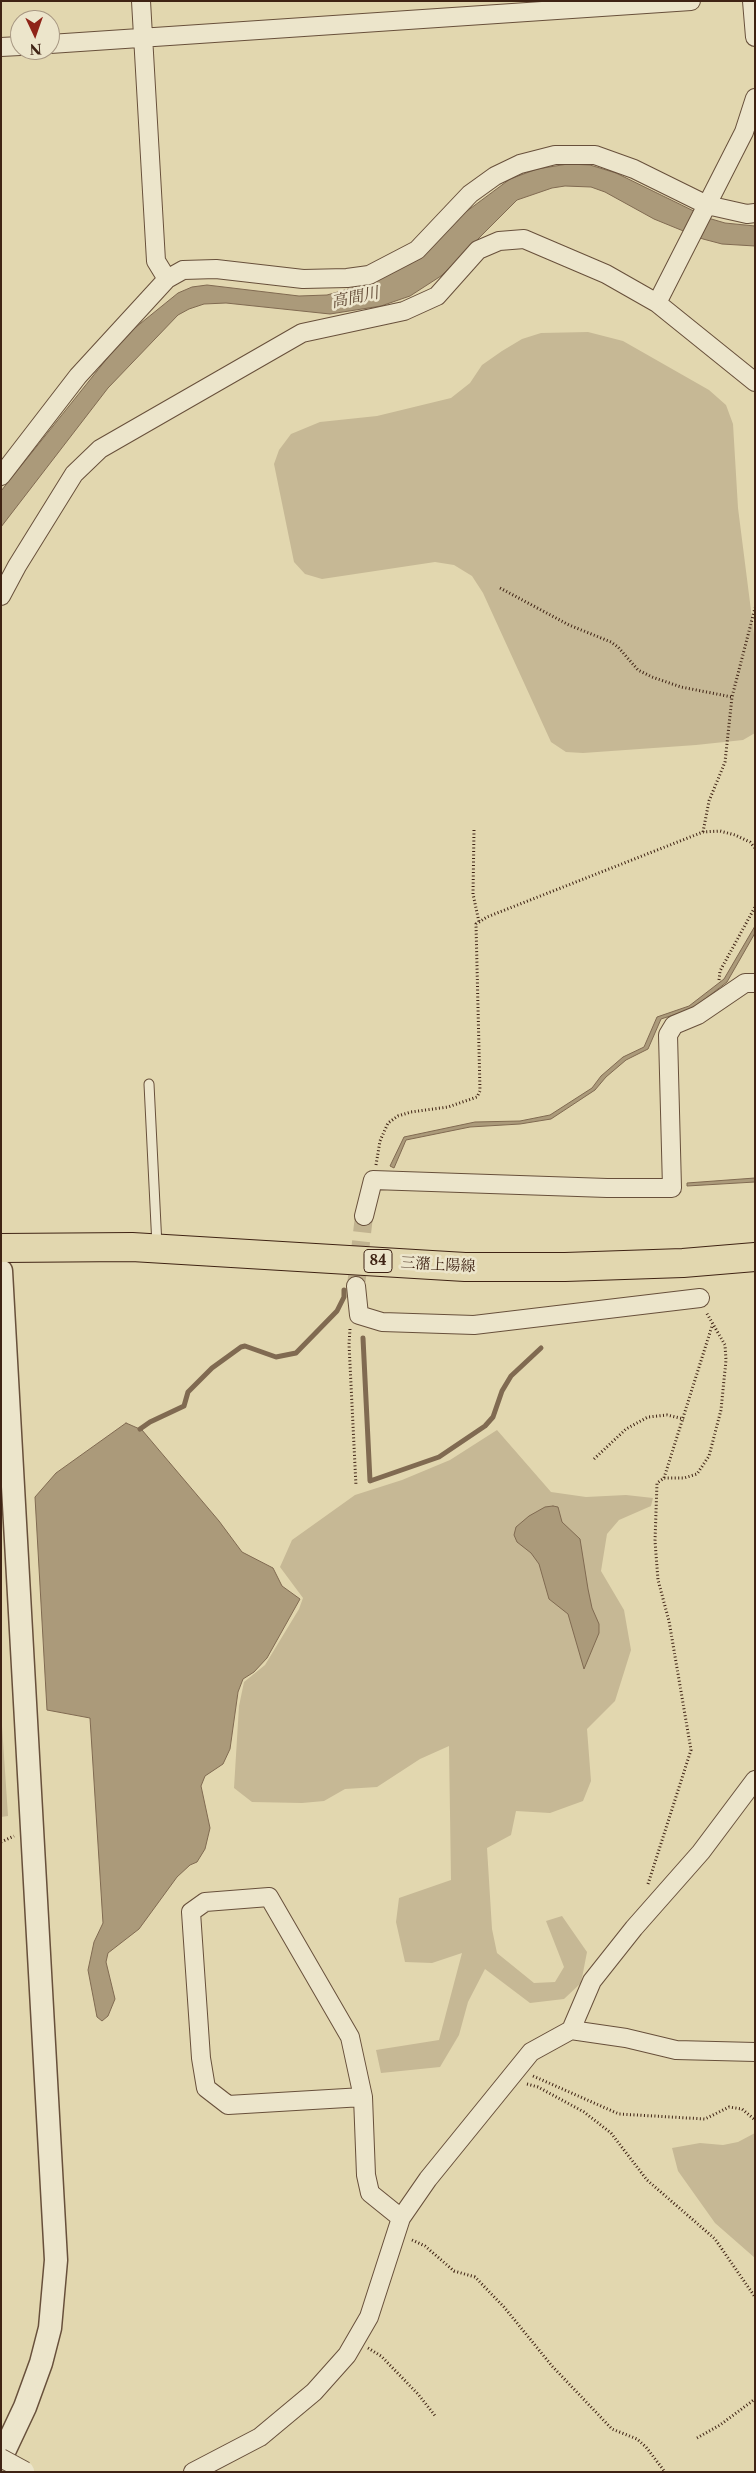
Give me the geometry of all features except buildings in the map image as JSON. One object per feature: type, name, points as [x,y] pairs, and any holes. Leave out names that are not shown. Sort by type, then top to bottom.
[{"type":"main road","name":"三潴上陽線","points":[[1,1248],[158,1249],[465,1267],[566,1267],[683,1263],[755,1257]]},
{"type":"street","points":[[140,1],[156,261],[167,279]]},
{"type":"street","points":[[60,43],[691,1]]},
{"type":"street","points":[[752,1],[755,37]]},
{"type":"street","points":[[656,303],[744,132],[755,98]]},
{"type":"street","points":[[1,476],[78,376],[167,279],[183,270],[216,269],[303,279],[347,278],[369,275],[417,250],[470,194],[495,176],[520,164],[555,155],[595,155],[634,169],[705,208],[755,214]]},
{"type":"street","points":[[1,596],[16,566],[74,474],[100,449],[302,333],[404,311],[436,296],[478,250],[499,241],[524,239],[606,274],[656,303],[755,382]]},
{"type":"street","points":[[364,1216],[372,1180],[607,1188],[672,1188],[668,1035],[674,1025],[698,1014],[745,983],[755,983]]},
{"type":"street","points":[[1,1271],[56,2260],[50,2328],[41,2363],[25,2407],[1,2458],[26,2471]]},
{"type":"street","points":[[356,1286],[359,1315],[382,1322],[474,1325],[700,1298]]},
{"type":"street","points":[[572,2030],[592,1981],[634,1928],[701,1852],[755,1780]]},
{"type":"street","points":[[363,2097],[228,2105],[206,2088],[201,2058],[191,1912],[205,1902],[269,1898],[350,2037],[363,2097],[366,2175],[370,2193],[398,2225]]},
{"type":"street","points":[[193,2472],[260,2437],[314,2392],[351,2348],[369,2317],[398,2225],[428,2179],[532,2052],[572,2030],[626,2038],[676,2050],[755,2052]]},
{"type":"lane","points":[[149,1084],[158,1249]]},
{"type":"path","points":[[500,588],[570,625],[610,642],[618,647],[638,670],[652,677],[681,687],[732,697]]},
{"type":"path","points":[[703,832],[709,801],[725,762],[732,697],[755,608]]},
{"type":"path","points":[[474,830],[473,894],[479,922]]},
{"type":"path","points":[[372,1180],[380,1141],[388,1123],[398,1116],[411,1112],[448,1107],[476,1097],[480,1091],[474,930],[479,922],[487,917],[703,832],[720,831],[735,835],[755,848]]},
{"type":"path","points":[[718,978],[755,907]]},
{"type":"path","points":[[356,1486],[349,1344],[351,1327],[359,1315]]},
{"type":"path","points":[[646,1890],[692,1750],[669,1621],[658,1580],[655,1541],[657,1483],[664,1478],[684,1478],[697,1474],[709,1456],[721,1410],[726,1360],[725,1345],[712,1325],[664,1478]]},
{"type":"path","points":[[594,1459],[626,1429],[648,1417],[667,1415],[684,1419]]},
{"type":"path","points":[[514,2074],[620,2114],[705,2119],[729,2107],[742,2110],[755,2120]]},
{"type":"path","points":[[514,2074],[577,2108],[611,2133],[647,2180],[715,2239],[755,2297]]},
{"type":"path","points":[[398,2225],[454,2271],[475,2277],[504,2307],[552,2366],[612,2429],[637,2439],[646,2447],[665,2472]]},
{"type":"path","points":[[351,2348],[369,2348],[382,2356],[436,2416]]},
{"type":"path","points":[[697,2438],[720,2425],[755,2399]]},
{"type":"shaded area","points":[[588,332],[623,341],[709,390],[726,405],[733,424],[738,508],[755,642],[755,733],[743,740],[583,753],[566,752],[551,742],[483,593],[472,576],[454,565],[435,562],[322,579],[305,574],[294,562],[274,464],[279,450],[291,434],[320,422],[377,416],[451,398],[470,383],[482,365],[522,339],[541,333]]},
{"type":"shaded area","points":[[497,1430],[551,1492],[586,1497],[626,1495],[653,1498],[651,1506],[619,1520],[607,1534],[601,1571],[624,1610],[631,1650],[615,1701],[587,1729],[591,1781],[583,1801],[550,1813],[516,1811],[511,1835],[487,1848],[492,1929],[497,1953],[534,1983],[555,1982],[564,1967],[546,1921],[562,1916],[587,1952],[581,1983],[564,1999],[530,2003],[485,1969],[468,2002],[459,2035],[440,2067],[381,2073],[376,2050],[439,2040],[462,1953],[432,1963],[405,1962],[396,1922],[399,1898],[451,1880],[449,1746],[420,1759],[377,1787],[345,1789],[324,1801],[302,1803],[252,1802],[234,1788],[239,1706],[244,1682],[265,1665],[299,1609],[303,1598],[280,1567],[292,1540],[355,1495],[402,1480],[450,1460]]},
{"type":"shaded area","points":[[1,1711],[8,1816],[1,1817]]},
{"type":"shaded area","points":[[755,2133],[755,2258],[715,2223],[678,2171],[672,2148],[700,2143],[723,2145],[738,2142]]},
{"type":"water","name":"高間川","points":[[568,164],[590,165],[616,173],[708,218],[725,223],[755,226],[755,246],[722,244],[703,239],[654,219],[605,192],[591,187],[565,186],[552,188],[517,200],[441,276],[410,296],[381,306],[330,314],[226,303],[204,304],[189,309],[178,315],[108,388],[1,527],[1,491],[125,336],[178,293],[192,287],[207,285],[299,296],[327,295],[370,283],[412,263],[467,211],[510,179],[537,169]]},
{"type":"water","points":[[755,926],[755,933],[727,982],[692,1009],[661,1019],[648,1049],[626,1060],[606,1077],[595,1090],[551,1119],[520,1124],[470,1127],[406,1140],[394,1168],[390,1166],[404,1137],[475,1122],[520,1121],[550,1115],[592,1088],[601,1076],[623,1057],[644,1047],[657,1017],[689,1006],[724,979]]},
{"type":"water","points":[[755,1178],[755,1182],[687,1186],[687,1183]]},
{"type":"water","points":[[126,1423],[142,1430],[219,1521],[242,1552],[273,1568],[282,1586],[300,1599],[267,1658],[254,1672],[243,1679],[238,1692],[230,1749],[223,1764],[205,1776],[201,1786],[210,1828],[205,1849],[197,1862],[190,1865],[177,1877],[139,1929],[108,1953],[106,1962],[115,1999],[108,2016],[102,2021],[97,2017],[88,1970],[94,1942],[103,1923],[90,1718],[47,1710],[35,1497],[56,1473]]},
{"type":"water","points":[[545,1507],[558,1507],[562,1522],[580,1539],[592,1608],[599,1624],[599,1633],[584,1669],[568,1614],[549,1599],[539,1564],[531,1553],[517,1542],[514,1535],[516,1527],[529,1516]]},
{"type":"waterway","points":[[140,1429],[150,1422],[184,1406],[188,1392],[212,1368],[241,1347],[245,1346],[276,1357],[296,1353],[337,1311],[344,1297],[344,1290]]},
{"type":"waterway","points":[[363,1338],[370,1481],[439,1457],[485,1426],[493,1417],[502,1391],[511,1376],[541,1348]]},
{"type":"tunnel","points":[[356,1286],[364,1216]]}]
